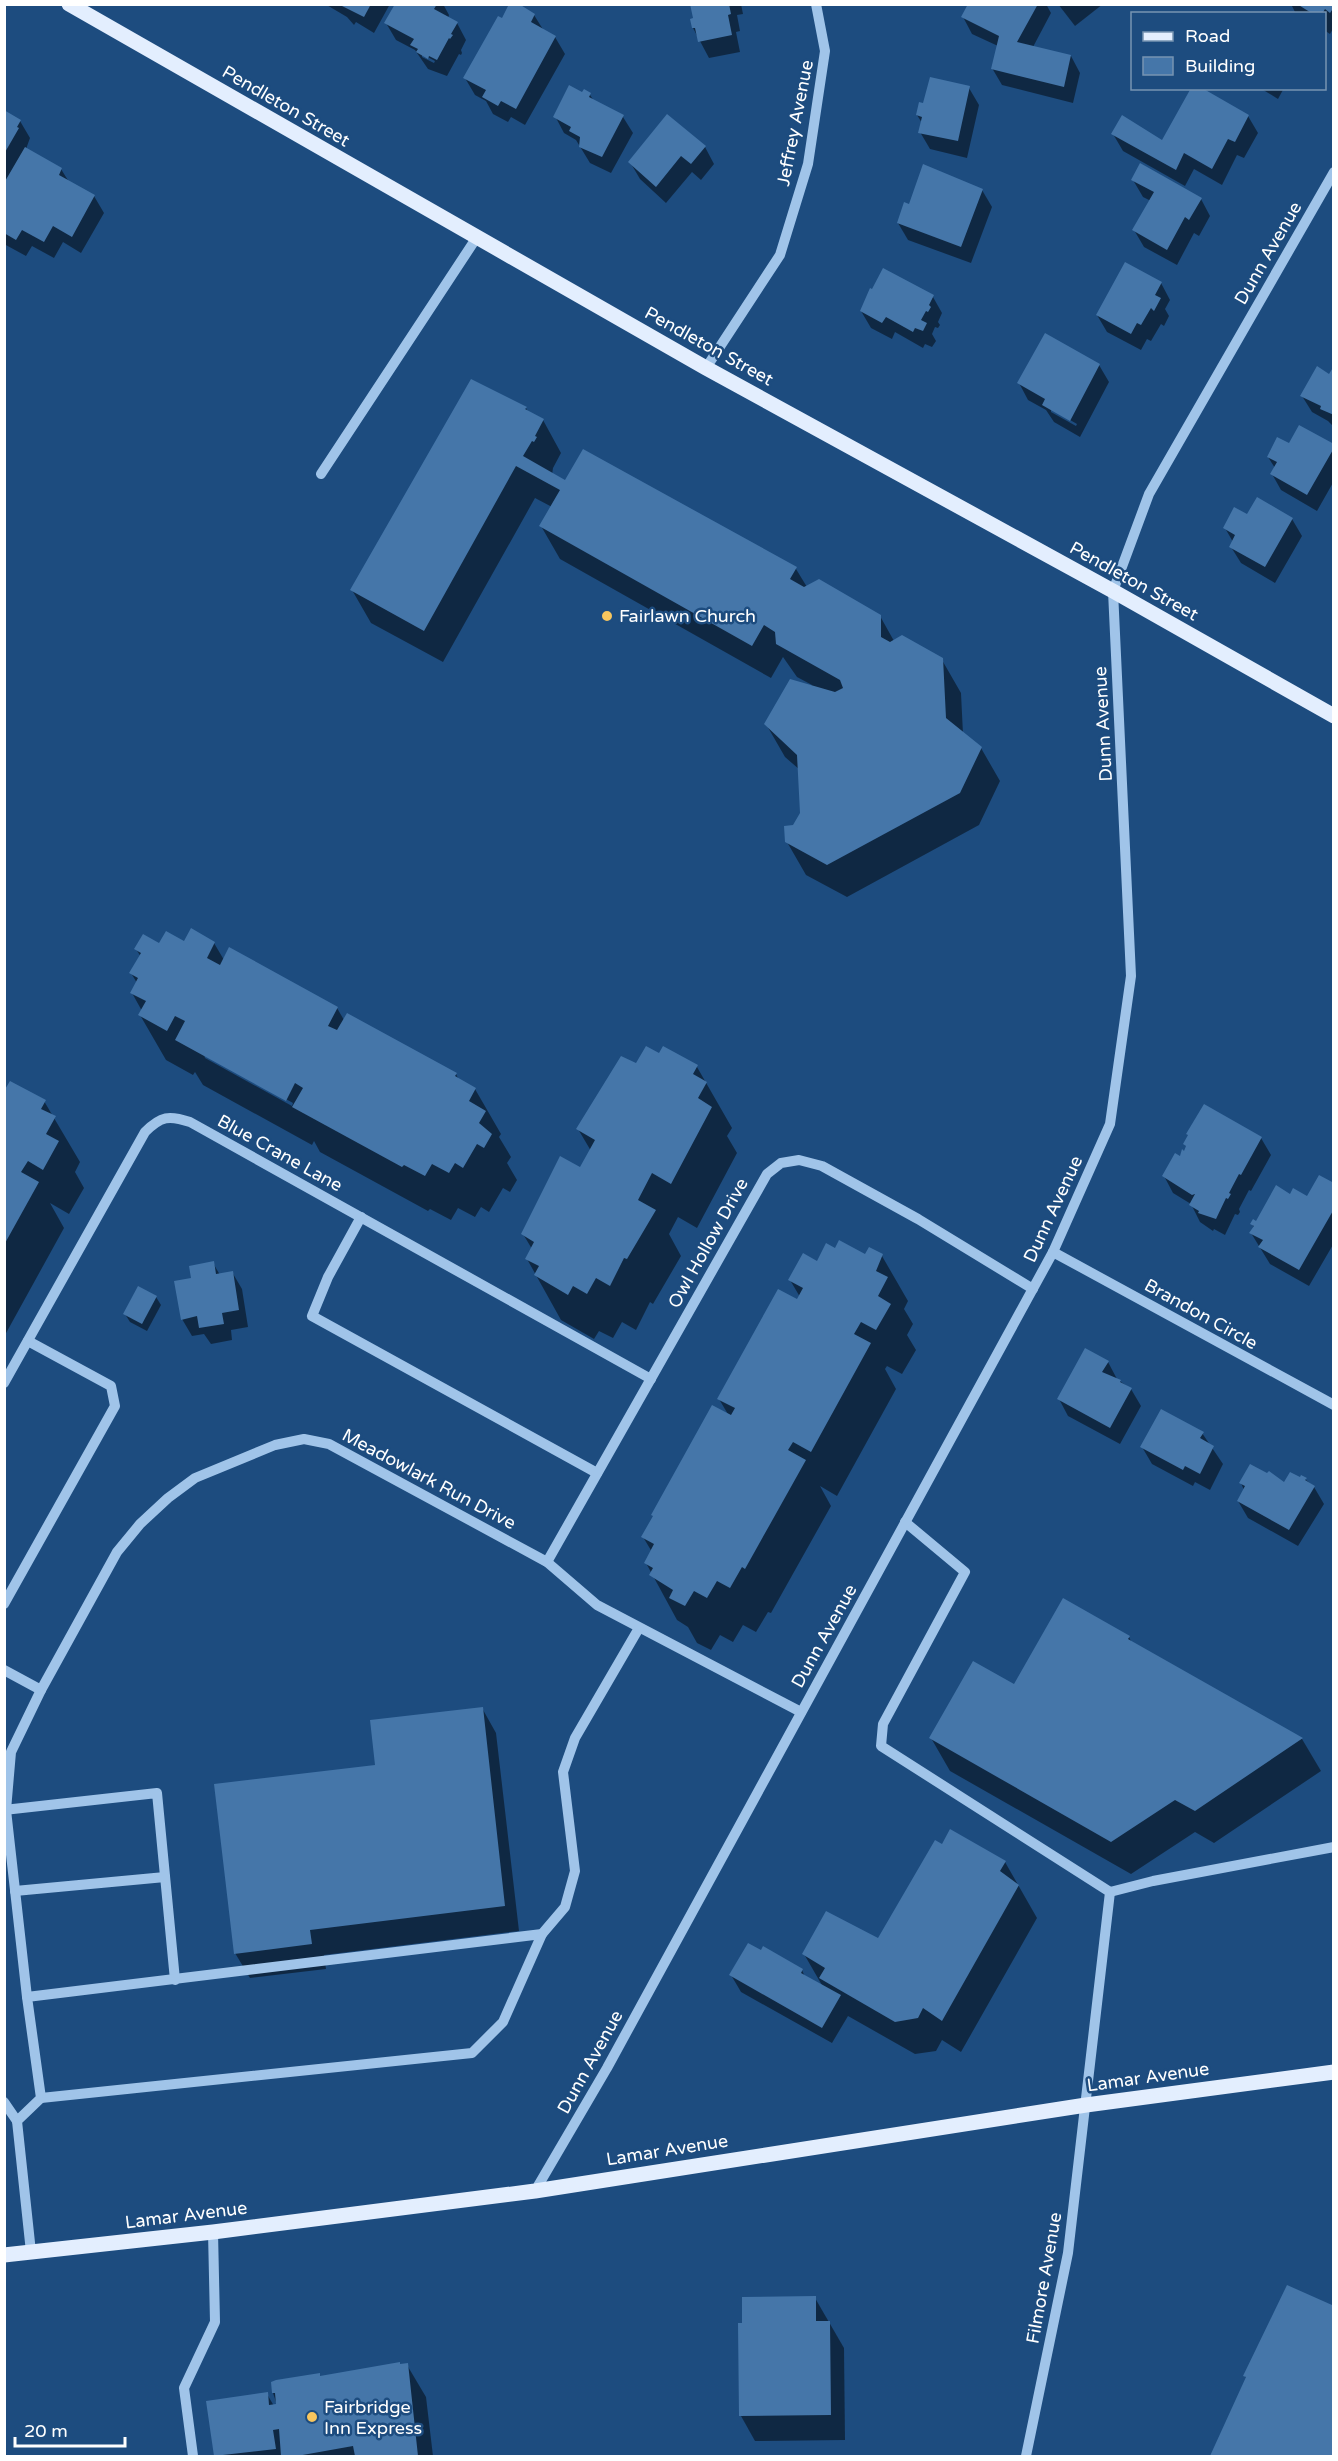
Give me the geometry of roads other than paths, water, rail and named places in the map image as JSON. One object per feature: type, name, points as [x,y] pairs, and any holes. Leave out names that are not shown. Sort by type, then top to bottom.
[{"type":"main road","name":"Pendleton Street","points":[[69,4],[706,368],[1113,591],[1334,716]]},
{"type":"main road","name":"Lamar Avenue","points":[[4,2255],[213,2232],[535,2191],[1086,2105],[1334,2073]]},
{"type":"street","name":"Jeffrey Avenue","points":[[706,368],[780,255],[784,244],[808,164],[825,51],[816,4]]},
{"type":"street","name":"Dunn Avenue","points":[[535,2191],[607,2067],[1053,1252],[1110,1124],[1131,976],[1113,591],[1149,494],[1334,172]]},
{"type":"street","points":[[321,474],[477,237]]},
{"type":"street","name":"Blue Crane Lane","points":[[4,1383],[145,1132],[156,1122],[173,1116],[190,1122],[651,1379]]},
{"type":"street","name":"Owl Hollow Drive","points":[[547,1562],[767,1174],[781,1163],[799,1160],[822,1166],[918,1219],[1033,1288]]},
{"type":"street","points":[[361,1217],[328,1277],[312,1316],[597,1473]]},
{"type":"street","name":"Brandon Circle","points":[[1053,1252],[1334,1405]]},
{"type":"street","points":[[4,1604],[115,1406],[111,1386],[28,1341]]},
{"type":"street","name":"Meadowlark Run Drive","points":[[41,2098],[5,1810],[11,1752],[41,1690],[117,1552],[140,1524],[168,1498],[195,1478],[275,1445],[304,1439],[330,1444],[547,1562],[597,1605],[801,1712]]},
{"type":"street","points":[[905,1522],[965,1572],[883,1724],[881,1746],[1110,1892],[1153,1881],[1334,1847]]},
{"type":"street","points":[[17,2121],[41,2098],[472,2054],[503,2022],[542,1934],[566,1907],[575,1871],[563,1772],[575,1738],[639,1628]]},
{"type":"street","points":[[4,1670],[41,1690]]},
{"type":"street","points":[[5,1810],[157,1793],[175,1980]]},
{"type":"street","points":[[15,1891],[165,1877]]},
{"type":"street","name":"Filmore Avenue","points":[[1026,2457],[1068,2253],[1110,1892]]},
{"type":"street","points":[[27,1997],[542,1934]]},
{"type":"street","points":[[4,2102],[17,2121],[31,2253]]},
{"type":"street","points":[[193,2457],[184,2388],[215,2322],[213,2232]]},
{"type":"place","name":"Fairlawn Church","points":[[607,616]]},
{"type":"place","name":"Fairbridge Inn Express","points":[[312,2417]]}]
